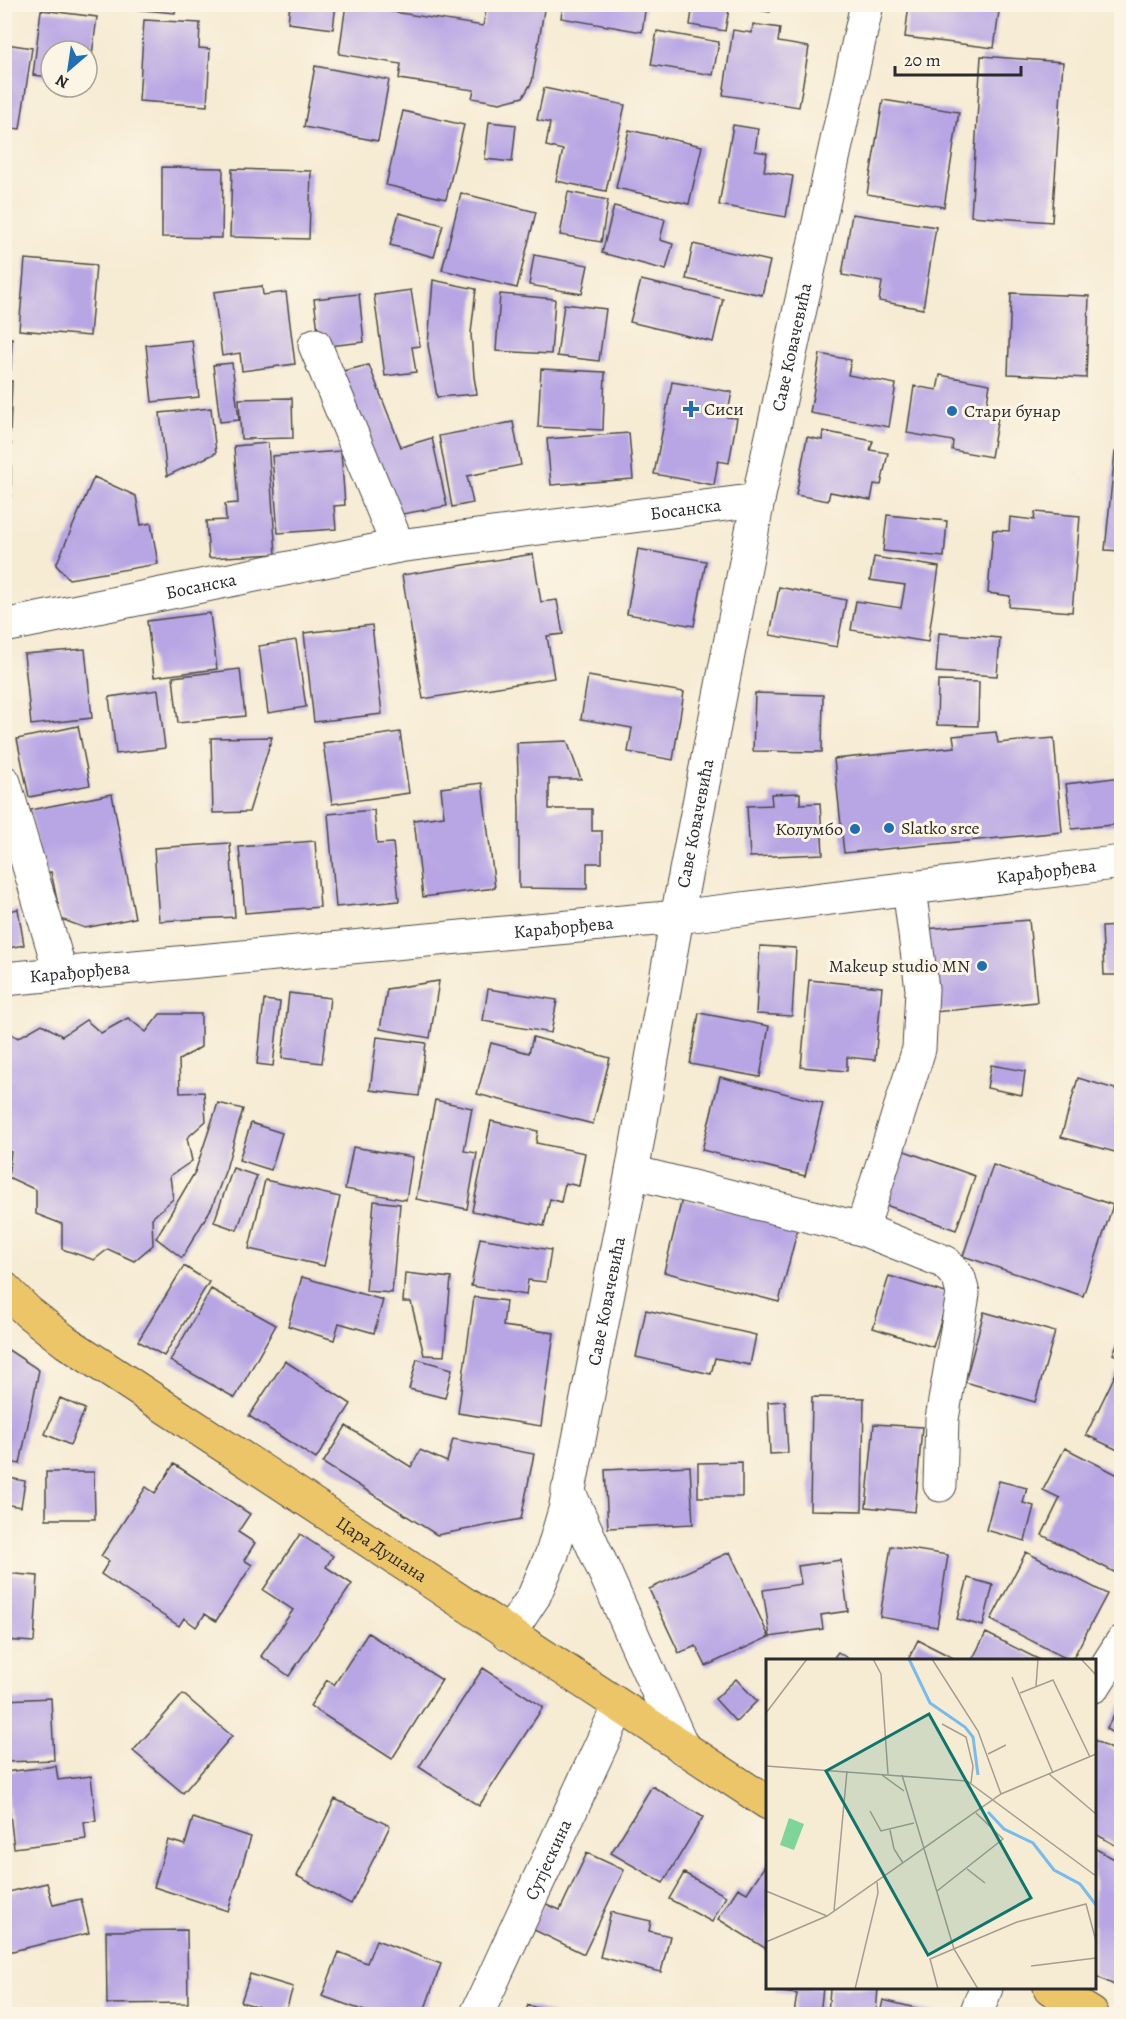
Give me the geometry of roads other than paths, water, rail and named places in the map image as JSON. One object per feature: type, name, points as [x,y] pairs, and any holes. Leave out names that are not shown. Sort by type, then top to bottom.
[{"type":"main road","name":"Цара Душана","points":[[4,1288],[28,1312],[66,1342],[766,1802]]},
{"type":"main road","points":[[1052,1989],[1092,2014]]},
{"type":"street","name":"Саве Ковачевића","points":[[509,1634],[534,1596],[552,1554],[565,1510],[632,1172],[677,917],[758,500],[867,4]]},
{"type":"street","points":[[315,345],[398,546]]},
{"type":"street","name":"Босанска","points":[[4,626],[398,546],[758,500]]},
{"type":"street","points":[[4,782],[61,974]]},
{"type":"street","name":"Карађорђева","points":[[4,979],[677,917],[1122,862]]},
{"type":"street","points":[[862,1229],[919,1049],[922,989],[909,888]]},
{"type":"street","points":[[632,1172],[862,1229],[945,1262],[959,1278],[963,1294],[942,1419],[940,1485]]},
{"type":"street","points":[[568,1490],[683,1748]]},
{"type":"street","points":[[1096,1684],[1122,1642]]},
{"type":"street","name":"Сутјескина","points":[[477,2014],[619,1706]]},
{"type":"street","points":[[976,2014],[986,1989]]},
{"type":"place","name":"Сиси","points":[[691,409]]},
{"type":"place","name":"Стари бунар","points":[[952,411]]},
{"type":"place","name":"Slatko srce","points":[[889,828]]},
{"type":"place","name":"Колумбо","points":[[855,829]]},
{"type":"place","name":"Makeup studio MN","points":[[982,966]]}]
